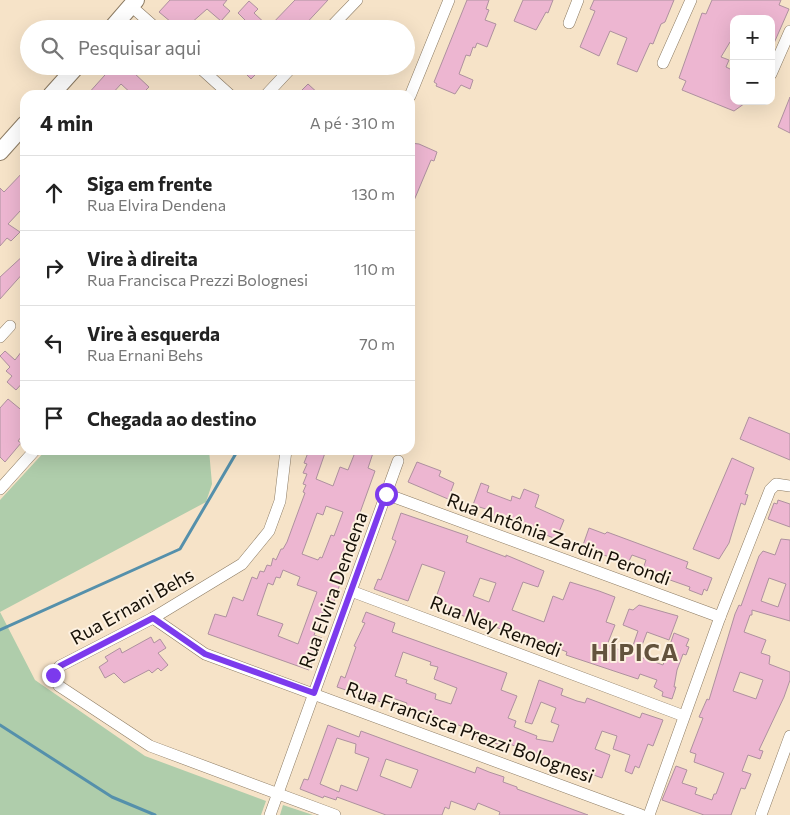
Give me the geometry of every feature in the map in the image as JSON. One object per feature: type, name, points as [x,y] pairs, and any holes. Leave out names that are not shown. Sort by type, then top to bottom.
[{"type":"street","points":[[338,20],[357,0]]},
{"type":"street","points":[[412,90],[449,0]]},
{"type":"street","points":[[568,23],[578,0]]},
{"type":"street","points":[[663,63],[691,0]]},
{"type":"street","points":[[119,20],[134,3],[149,20]]},
{"type":"street","points":[[775,65],[790,31]]},
{"type":"street","points":[[55,90],[69,75]]},
{"type":"street","points":[[208,75],[224,90]]},
{"type":"street","points":[[271,90],[285,75]]},
{"type":"street","points":[[0,152],[20,130]]},
{"type":"street","points":[[0,337],[10,326]]},
{"type":"street","points":[[0,489],[31,455]]},
{"type":"street","name":"Rua Ernani Behs","points":[[285,455],[280,501],[269,531],[242,564],[153,618],[60,666],[53,675],[59,686],[150,746],[336,815]]},
{"type":"street","name":"Rua Elvira Dendena","points":[[270,815],[398,462]]},
{"type":"street","points":[[649,815],[720,617],[770,490],[776,484],[790,486]]},
{"type":"street","name":"Rua Antônia Zardin Perondi","points":[[386,494],[720,617]]},
{"type":"street","name":"Rua Ney Remedi","points":[[351,591],[684,716]]},
{"type":"street","name":"Rua Francisca Prezzi Bolognesi","points":[[153,618],[205,654],[641,815]]},
{"type":"street","points":[[761,815],[790,736]]},
{"type":"green space","points":[[41,455],[209,455],[212,484],[206,502],[0,612],[0,500]]},
{"type":"green space","points":[[0,612],[35,680],[145,756],[266,801],[261,815],[0,815]]},
{"type":"green space","points":[[283,805],[313,815],[280,815]]},
{"type":"building","points":[[170,0],[227,0],[223,5],[230,11],[222,20],[207,9],[195,20],[169,20],[159,12]]},
{"type":"building","points":[[295,0],[328,0],[309,20],[276,20]]},
{"type":"building","points":[[467,0],[489,0],[486,9],[489,10],[485,20],[496,24],[487,47],[477,43],[475,48],[473,47],[470,56],[466,55],[459,74],[473,80],[470,89],[461,85],[455,94],[436,86],[437,84],[434,82]]},
{"type":"building","points":[[523,0],[553,0],[548,13],[546,12],[536,30],[514,21]]},
{"type":"building","points":[[594,0],[674,0],[665,22],[661,24],[653,44],[650,43],[637,72],[617,64],[627,38],[610,31],[599,56],[580,47],[595,11],[590,9]]},
{"type":"building","points":[[712,0],[781,0],[779,5],[789,9],[775,41],[775,15],[730,15],[730,42],[721,57],[729,60],[726,67],[730,69],[730,105],[742,105],[734,111],[682,90],[686,81],[679,78],[702,13],[706,14]]},
{"type":"building","points":[[249,1],[258,9],[254,13],[262,20],[245,20],[238,13]]},
{"type":"building","points":[[105,75],[136,75],[149,87],[146,90],[128,90],[121,84],[116,90],[91,90]]},
{"type":"building","points":[[247,75],[255,75],[251,79]]},
{"type":"building","points":[[308,84],[315,90],[302,90]]},
{"type":"building","points":[[790,97],[790,133],[778,127]]},
{"type":"building","points":[[415,144],[437,152],[434,161],[431,160],[415,198]]},
{"type":"building","points":[[20,175],[20,211],[8,224],[20,232],[11,241],[7,238],[0,246],[0,188],[4,192]]},
{"type":"building","points":[[20,259],[20,277],[0,299],[0,277]]},
{"type":"building","points":[[5,351],[15,360],[20,354],[20,386],[16,390],[7,382],[12,376],[6,371],[10,367],[0,356]]},
{"type":"building","points":[[8,399],[20,409],[20,438],[18,441],[20,444],[5,462],[0,457],[0,408]]},
{"type":"building","points":[[749,417],[790,434],[790,460],[740,439]]},
{"type":"building","points":[[307,455],[324,455],[316,479],[333,486],[340,467],[348,470],[354,455],[372,455],[368,468],[375,471],[344,557],[349,559],[330,612],[324,610],[314,635],[322,638],[309,670],[208,634],[215,614],[226,617],[233,597],[243,601],[252,577],[257,579],[260,571],[264,572],[267,565],[271,566],[273,558],[276,560],[281,549],[283,549],[305,493],[303,492],[306,485],[303,484],[307,474],[303,473],[307,464],[304,463]],"holes":[[[326,506],[343,512],[334,536],[331,535],[322,558],[320,557],[318,560],[302,554],[317,513],[323,515]],[[283,570],[300,577],[297,585],[317,592],[298,644],[278,636],[283,624],[257,615],[268,583],[273,585],[276,577],[280,578]]]},
{"type":"building","points":[[732,458],[754,468],[745,494],[748,495],[745,505],[741,503],[729,543],[719,559],[693,549]]},
{"type":"building","points":[[417,462],[441,471],[439,476],[454,483],[448,499],[408,482]]},
{"type":"building","points":[[481,483],[489,486],[487,492],[511,501],[512,496],[520,499],[524,489],[539,495],[535,507],[564,520],[556,539],[504,518],[503,520],[492,516],[488,514],[489,510],[473,505]]},
{"type":"building","points":[[778,500],[790,504],[790,527],[768,519],[774,503],[777,504]]},
{"type":"building","points":[[401,513],[468,536],[466,542],[506,557],[506,555],[544,571],[538,587],[523,582],[512,610],[544,622],[553,596],[563,600],[570,582],[615,597],[606,622],[615,625],[607,645],[630,654],[638,631],[623,625],[629,609],[633,610],[639,605],[678,616],[669,640],[647,632],[638,656],[663,665],[674,633],[689,639],[686,646],[689,647],[686,655],[683,654],[677,670],[674,687],[676,687],[672,699],[662,696],[663,692],[654,687],[657,680],[640,674],[638,679],[566,655],[567,652],[519,632],[518,635],[455,613],[454,615],[443,612],[445,607],[434,603],[445,572],[422,564],[408,601],[374,589],[378,579],[381,580],[396,541],[392,539]],"holes":[[[480,578],[496,583],[489,602],[473,596]]]},
{"type":"building","points":[[589,528],[605,534],[607,532],[688,562],[686,568],[712,578],[707,591],[704,589],[702,595],[689,590],[690,587],[653,574],[643,569],[646,560],[632,555],[628,563],[582,548]]},
{"type":"building","points":[[781,539],[790,540],[790,621],[752,610],[752,615],[750,615],[744,632],[766,640],[761,653],[770,656],[769,664],[790,672],[790,680],[784,697],[759,750],[763,751],[760,759],[748,755],[742,771],[751,774],[745,789],[741,788],[731,815],[704,815],[662,800],[676,766],[687,770],[682,783],[697,788],[695,794],[712,800],[714,794],[716,794],[724,773],[694,762],[696,754],[690,752],[703,718],[699,717],[707,699],[709,700],[735,614],[739,605],[741,606],[759,556],[763,551],[775,555]],"holes":[[[769,578],[786,584],[778,607],[761,601]],[[740,672],[763,680],[756,699],[733,691]]]},
{"type":"building","points":[[366,612],[395,623],[392,632],[507,673],[501,690],[517,696],[508,718],[516,721],[514,727],[537,736],[536,739],[553,742],[559,725],[551,722],[556,708],[541,702],[532,724],[525,722],[539,680],[563,689],[561,695],[577,701],[585,703],[587,698],[640,718],[642,713],[663,720],[653,746],[648,744],[639,768],[635,766],[632,774],[625,771],[630,755],[613,749],[617,736],[602,731],[595,749],[610,755],[602,778],[504,742],[503,746],[471,735],[472,730],[406,706],[407,703],[384,695],[381,702],[337,687],[341,676],[345,678],[356,647],[354,646],[365,623],[362,622]],"holes":[[[403,652],[431,662],[430,665],[438,667],[434,679],[457,688],[451,704],[435,699],[436,694],[406,683],[407,680],[395,676]]]},
{"type":"building","points":[[151,637],[154,643],[160,639],[166,648],[158,653],[168,665],[161,671],[158,668],[152,673],[149,670],[124,683],[114,673],[105,678],[99,667],[108,661],[105,657],[120,648],[122,653]]},
{"type":"building","points":[[328,725],[359,737],[361,731],[475,773],[477,767],[504,777],[503,782],[517,787],[517,789],[588,815],[499,815],[500,812],[478,803],[475,810],[451,801],[449,809],[445,807],[442,815],[386,815],[337,797],[336,800],[324,796],[323,798],[300,789],[304,779],[308,780]],"holes":[[[337,738],[356,744],[355,753],[369,758],[357,791],[341,785],[339,792],[320,784]],[[386,759],[418,770],[411,788],[380,776]]]},
{"type":"waterway","points":[[0,630],[180,549],[235,455]]},
{"type":"waterway","points":[[0,725],[112,797],[155,815]]},
{"type":"district","name":"HÍPICA","points":[[635,653]]},
{"type":"route","points":[[53,675],[60,666],[153,618],[205,654],[314,693],[386,494]]}]
